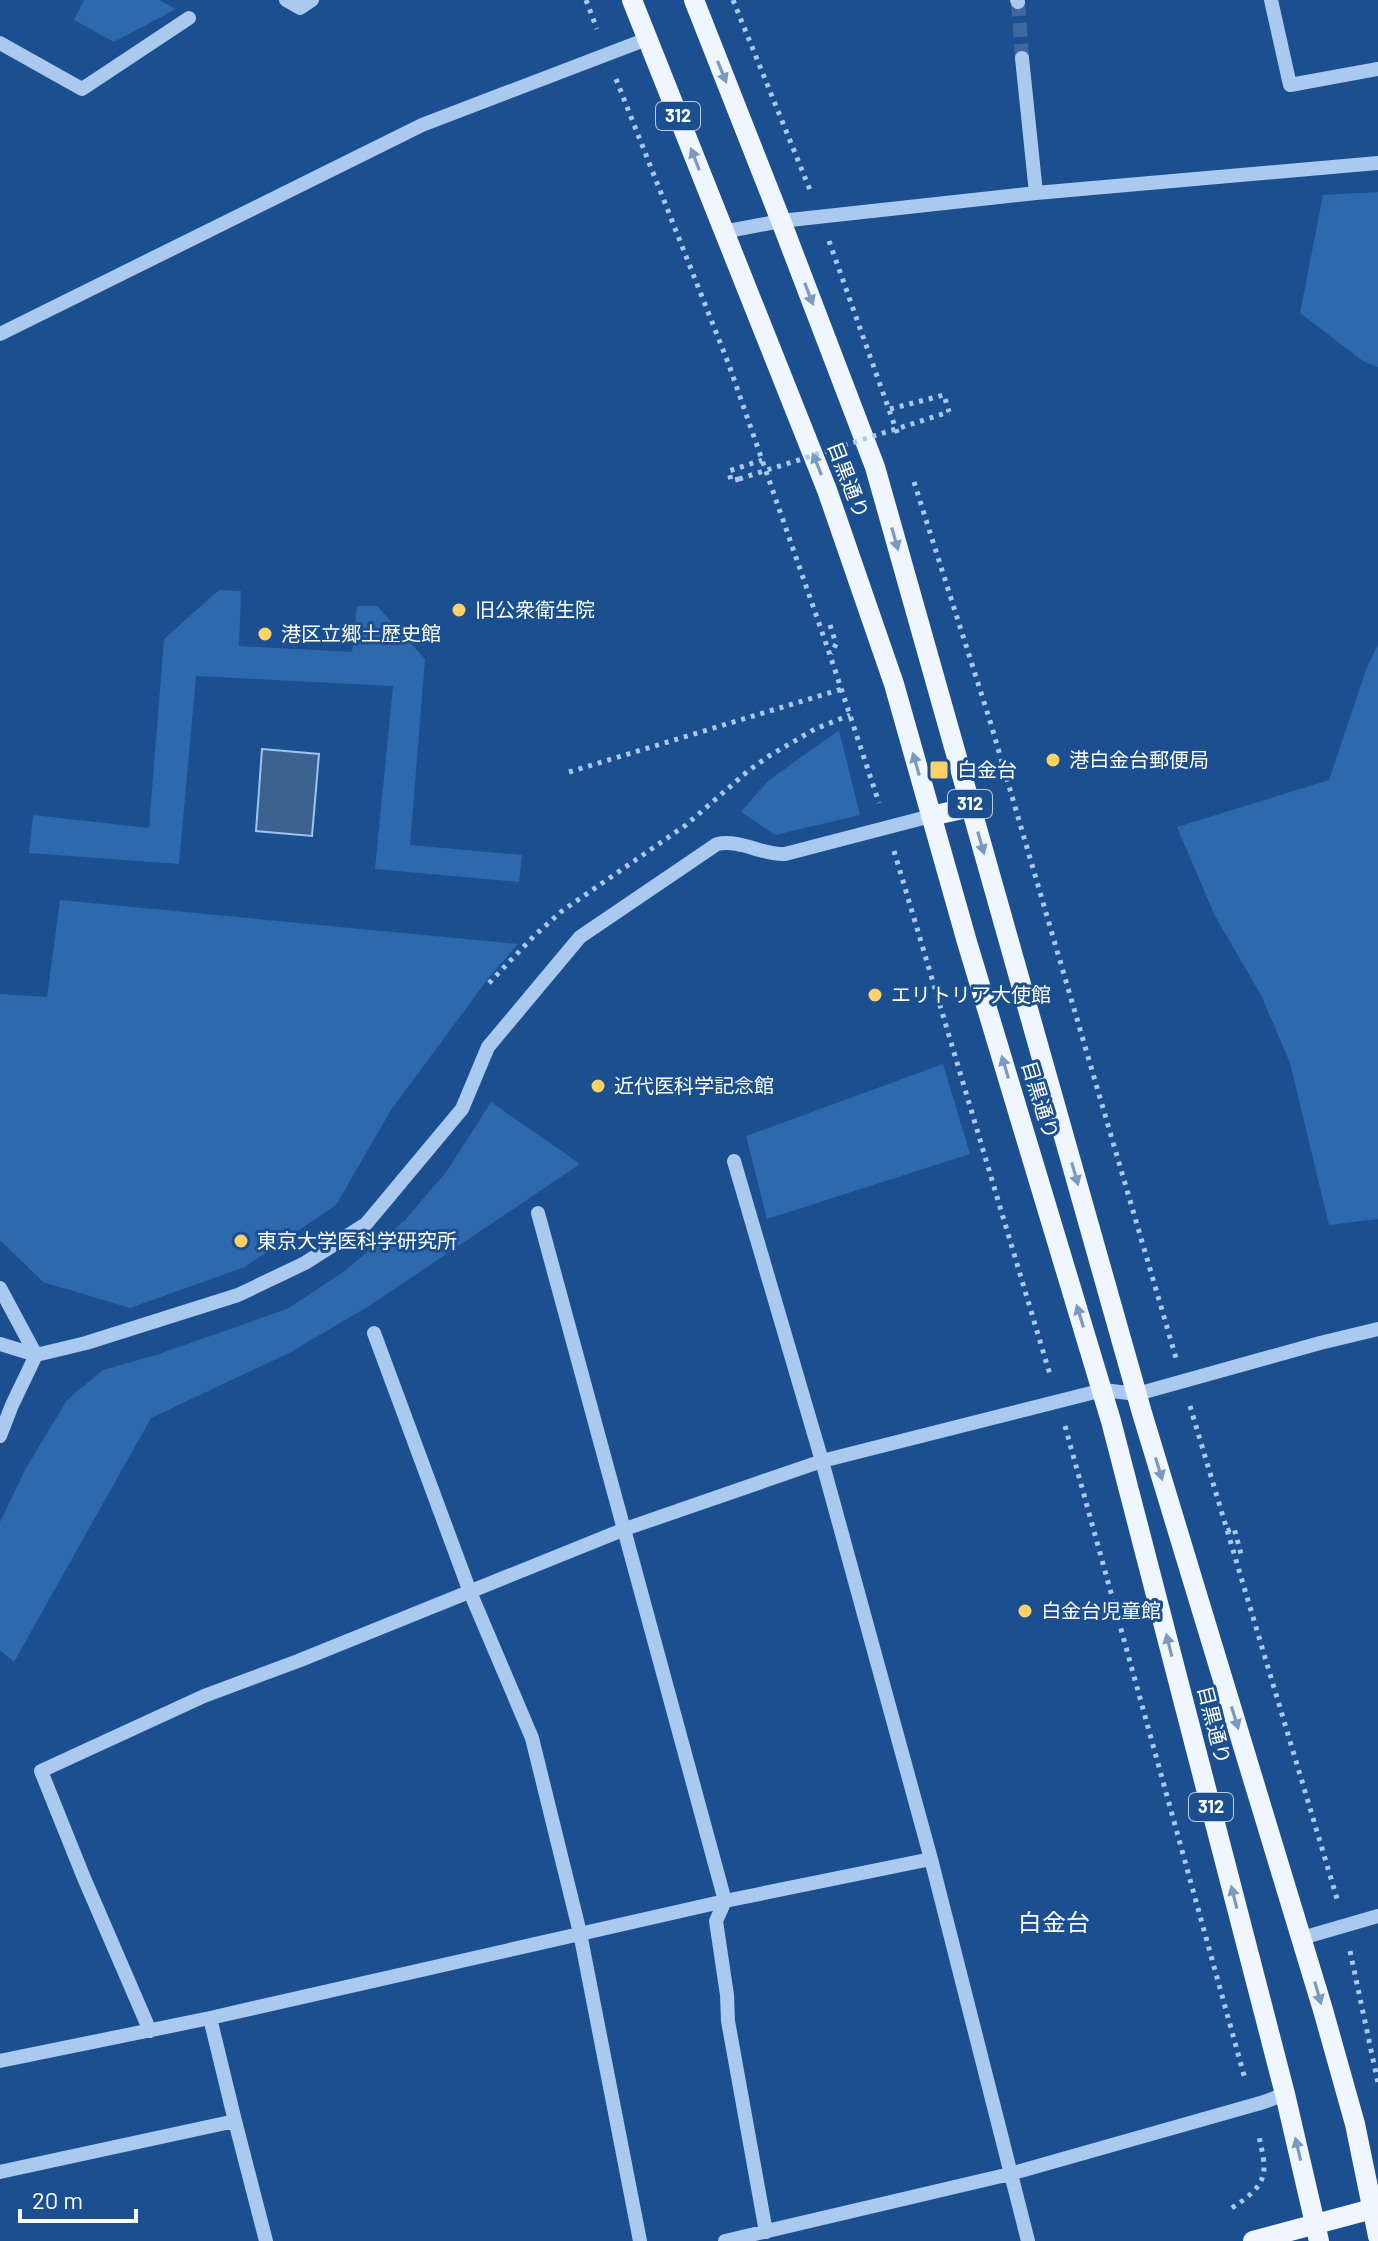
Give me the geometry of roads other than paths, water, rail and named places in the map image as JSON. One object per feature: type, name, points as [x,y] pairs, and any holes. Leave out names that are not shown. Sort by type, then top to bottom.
[{"type":"main road","name":"目黒通り","points":[[632,0],[827,490],[894,684],[967,942],[1103,1390],[1285,2094],[1317,2233]]},
{"type":"main road","name":"目黒通り","points":[[694,0],[875,467],[1137,1394],[1302,1938],[1355,2124],[1378,2236]]},
{"type":"main road","points":[[931,816],[971,807]]},
{"type":"main road","points":[[1253,2241],[1317,2233],[1372,2209]]},
{"type":"street","points":[[286,0],[300,8],[312,0]]},
{"type":"street","points":[[1271,0],[1290,85],[1378,69]]},
{"type":"street","points":[[0,43],[82,89],[189,18]]},
{"type":"street","points":[[0,334],[422,125],[647,39]]},
{"type":"street","points":[[1022,58],[1036,193]]},
{"type":"street","points":[[723,232],[781,221],[1036,193],[1378,163]]},
{"type":"street","points":[[0,1344],[36,1355],[86,1343],[238,1295],[305,1263],[366,1224],[462,1109],[488,1047],[580,937],[717,844],[728,842],[773,854],[785,854],[931,816]]},
{"type":"street","points":[[734,1161],[822,1461],[931,1859],[1028,2241]]},
{"type":"street","points":[[538,1213],[725,1901],[716,1921],[728,2021],[766,2232]]},
{"type":"street","points":[[0,1288],[36,1355]]},
{"type":"street","points":[[150,2031],[41,1771],[204,1696],[625,1529],[822,1461],[1103,1390],[1137,1394],[1378,1329]]},
{"type":"street","points":[[374,1333],[470,1592],[532,1738],[580,1933],[640,2241]]},
{"type":"street","points":[[0,1436],[36,1355]]},
{"type":"street","points":[[0,2061],[210,2018],[725,1901],[931,1859]]},
{"type":"street","points":[[1302,1938],[1378,1916]]},
{"type":"street","points":[[210,2018],[266,2241]]},
{"type":"street","points":[[725,2241],[1010,2174],[1285,2094]]},
{"type":"street","points":[[0,2172],[235,2121]]},
{"type":"tunnel","points":[[1018,2],[1022,58]]},
{"type":"place","name":"旧公衆衛生院","points":[[459,610]]},
{"type":"place","name":"港区立郷土歴史館","points":[[265,634]]},
{"type":"place","name":"港白金台郵便局","points":[[1053,760]]},
{"type":"place","name":"白金台","points":[[939,770]]},
{"type":"place","name":"エリトリア大使館","points":[[875,995]]},
{"type":"place","name":"近代医科学記念館","points":[[598,1086]]},
{"type":"place","name":"東京大学医科学研究所","points":[[241,1241]]},
{"type":"place","name":"白金台児童館","points":[[1025,1611]]},
{"type":"district","name":"白金台","points":[[1054,1923]]}]
